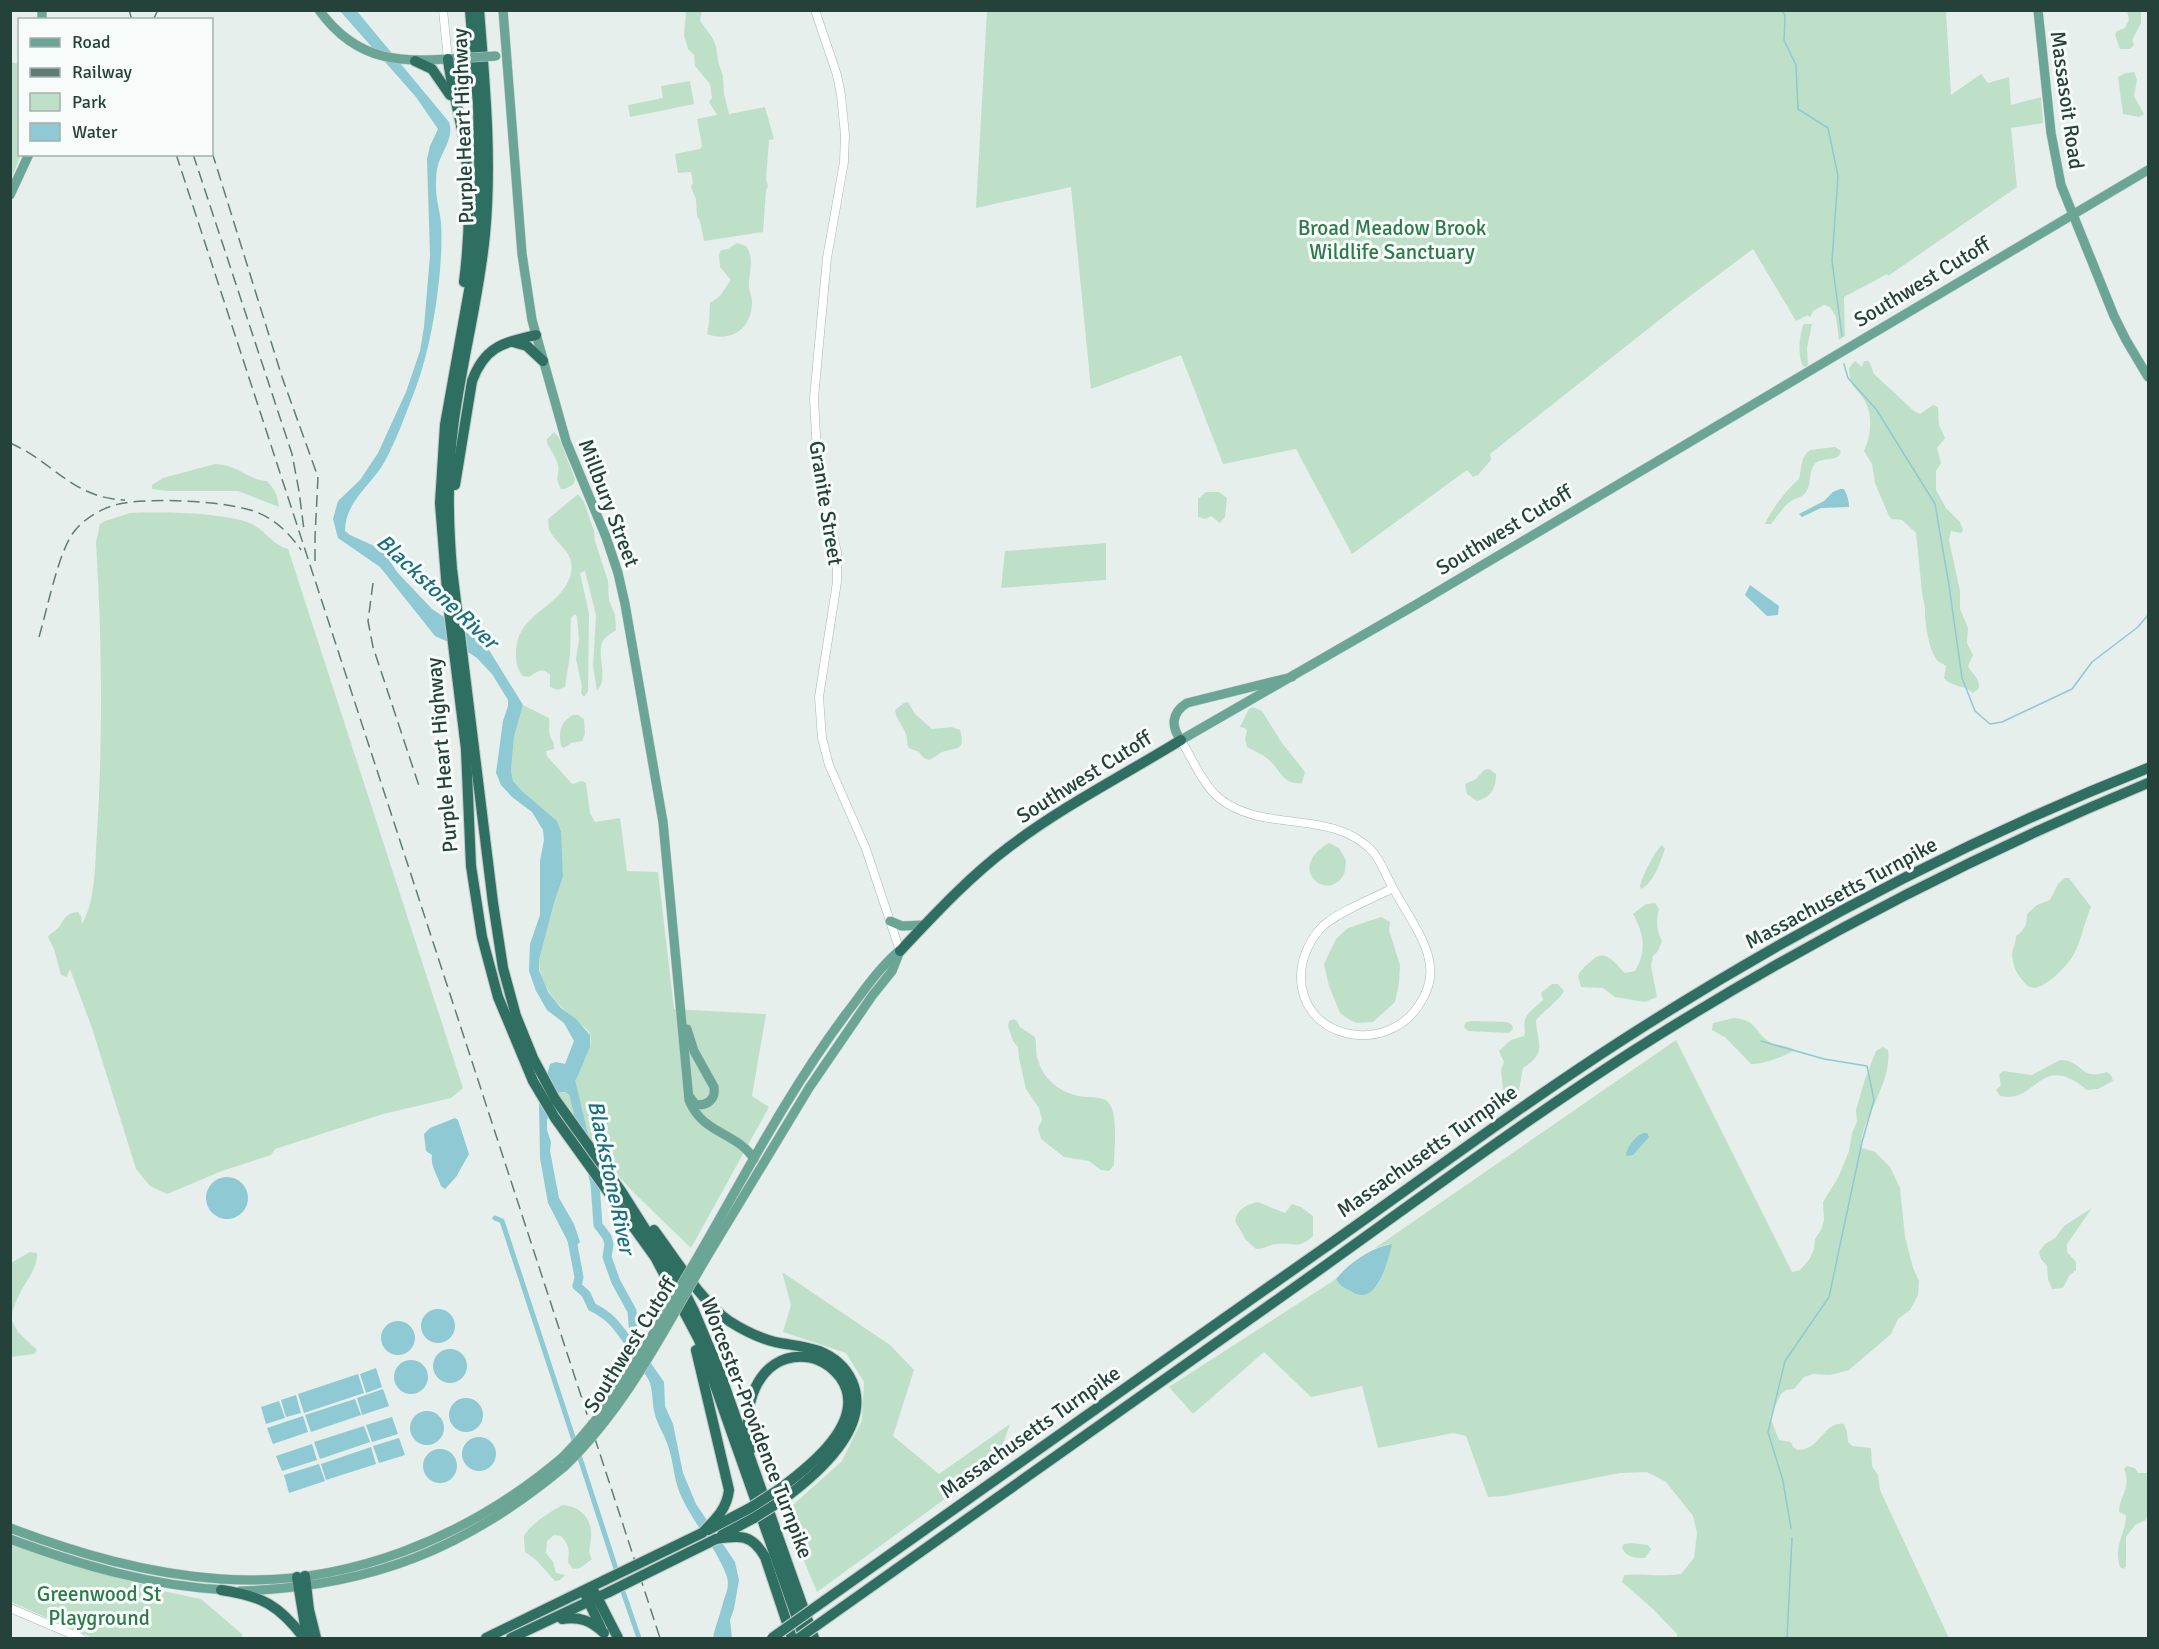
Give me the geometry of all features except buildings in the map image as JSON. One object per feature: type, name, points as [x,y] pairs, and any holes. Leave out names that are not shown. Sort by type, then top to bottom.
[{"type":"highway","name":"Purple Heart Highway","points":[[470,10],[478,104],[480,204],[472,274],[445,425],[440,503],[460,666],[503,968],[516,1016],[533,1058],[584,1151]]},
{"type":"highway","name":"Purple Heart Highway","points":[[452,606],[448,522],[453,428],[482,263],[487,207],[487,125],[479,10]]},
{"type":"highway","points":[[448,59],[464,143],[469,191],[466,265],[457,354]]},
{"type":"highway","points":[[415,61],[427,65],[437,74],[456,104]]},
{"type":"highway","points":[[452,569],[458,465],[476,369],[484,357],[495,348],[509,341],[536,335]]},
{"type":"highway","points":[[509,341],[527,346],[543,361]]},
{"type":"highway","name":"Purple Heart Highway","points":[[460,666],[466,749],[468,835],[478,915],[498,997],[533,1081],[555,1118],[584,1151]]},
{"type":"highway","name":"Southwest Cutoff","points":[[900,951],[954,894],[1010,846],[1064,810],[1181,740]]},
{"type":"highway","name":"Massachusetts Turnpike","points":[[772,1638],[1446,1161],[1625,1039],[1749,964],[1870,897],[1987,838],[2148,768]]},
{"type":"highway","name":"Massachusetts Turnpike","points":[[799,1638],[1510,1134],[1635,1050],[1731,991],[1874,911],[2014,842],[2148,783]]},
{"type":"highway","name":"Worcester-Providence Turnpike","points":[[584,1151],[682,1287],[694,1311],[720,1373],[747,1455],[775,1526],[814,1638]]},
{"type":"highway","points":[[511,1638],[609,1592],[811,1478],[850,1429],[854,1419],[855,1395],[848,1373],[840,1363],[819,1351],[771,1341],[752,1334],[723,1317],[640,1212],[616,1193]]},
{"type":"highway","name":"Worcester-Providence Turnpike","points":[[616,1193],[690,1321],[711,1374],[804,1638]]},
{"type":"highway","points":[[690,1321],[690,1333],[728,1480],[728,1498],[720,1531]]},
{"type":"highway","points":[[775,1526],[749,1442],[748,1405],[759,1381],[774,1366],[792,1357],[806,1357],[818,1360],[836,1372],[846,1391],[848,1406],[843,1425],[820,1455],[779,1495]]},
{"type":"highway","points":[[486,1638],[702,1533],[720,1531],[749,1539],[762,1552],[792,1638]]},
{"type":"highway","points":[[302,1581],[305,1638]]},
{"type":"highway","points":[[302,1581],[316,1638]]},
{"type":"highway","points":[[588,1588],[605,1636]]},
{"type":"highway","points":[[221,1590],[247,1594],[267,1602],[292,1621],[305,1638]]},
{"type":"highway","points":[[593,1600],[618,1638]]},
{"type":"highway","points":[[550,1621],[572,1617],[581,1618],[590,1621],[605,1636]]},
{"type":"main road","points":[[320,10],[334,29],[349,41],[383,56],[415,61],[501,55]]},
{"type":"main road","name":"Millbury Street","points":[[503,10],[501,55],[522,254],[532,320],[566,441],[594,506],[618,573],[663,822],[682,1009],[687,1089],[693,1111],[703,1122],[745,1148],[754,1159]]},
{"type":"main road","name":"Massasoit Road","points":[[2038,10],[2053,153],[2061,185],[2120,329],[2148,377]]},
{"type":"main road","points":[[10,195],[28,156]]},
{"type":"main road","name":"Southwest Cutoff","points":[[1181,740],[1292,677],[2148,170]]},
{"type":"main road","points":[[1181,740],[1174,729],[1174,718],[1178,710],[1187,703],[1292,677]]},
{"type":"main road","points":[[890,921],[902,926],[924,925]]},
{"type":"main road","name":"Southwest Cutoff","points":[[10,1528],[87,1555],[161,1572],[223,1580],[302,1581],[357,1577],[426,1555],[466,1536],[498,1517],[590,1442],[621,1402],[754,1159],[818,1054],[884,964],[900,951]]},
{"type":"main road","name":"Southwest Cutoff","points":[[702,1257],[828,1060],[892,971],[900,951]]},
{"type":"main road","name":"Millbury Street","points":[[682,1009],[694,1051],[715,1091],[710,1102],[699,1105],[690,1099],[687,1089]]},
{"type":"main road","points":[[818,1054],[828,1060]]},
{"type":"main road","name":"Southwest Cutoff","points":[[10,1539],[71,1560],[162,1583],[251,1591],[302,1581]]},
{"type":"street","points":[[443,10],[448,59]]},
{"type":"street","name":"Granite Street","points":[[815,10],[837,75],[845,135],[844,162],[827,258],[813,398],[819,472],[835,538],[838,565],[819,688],[819,714],[829,765],[866,849],[900,951]]},
{"type":"street","points":[[1181,740],[1209,786],[1220,799],[1248,813],[1334,829],[1352,836],[1373,852],[1379,861],[1426,950],[1430,975],[1427,993],[1410,1018],[1390,1031],[1357,1035],[1337,1031],[1318,1019],[1306,1001],[1301,979],[1304,957],[1312,940],[1326,923],[1393,888]]},
{"type":"street","points":[[10,1608],[81,1638]]},
{"type":"green space","points":[[686,11],[702,11],[700,21],[716,46],[729,114],[765,107],[774,139],[769,140],[766,180],[768,186],[763,232],[704,241],[697,216],[696,199],[691,187],[693,183],[691,172],[678,173],[675,154],[700,149],[702,146],[697,119],[717,115],[709,102],[712,98],[710,84],[695,66],[694,55],[688,49],[684,35]]},
{"type":"green space","name":"Broad Meadow Brook Wildlife Sanctuary","points":[[987,11],[1946,11],[1951,95],[1981,74],[1988,83],[2009,77],[2011,105],[2041,97],[2043,123],[2011,128],[2017,187],[1888,276],[1887,274],[1844,297],[1845,336],[1839,340],[1836,317],[1830,307],[1824,305],[1813,311],[1811,316],[1808,315],[1796,321],[1753,249],[1682,302],[1490,454],[1491,460],[1478,475],[1473,477],[1467,470],[1352,554],[1296,449],[1223,464],[1181,355],[1091,389],[1071,187],[976,208]]},
{"type":"green space","points":[[2127,11],[2141,11],[2141,23],[2132,40],[2134,45],[2130,49],[2120,49],[2115,35],[2117,31],[2125,28],[2129,20]]},
{"type":"green space","points":[[10,62],[18,64],[18,156],[21,156],[11,179]]},
{"type":"green space","points":[[2134,72],[2137,80],[2134,96],[2144,114],[2139,117],[2123,114],[2118,77]]},
{"type":"green space","points":[[690,81],[694,104],[630,117],[628,105],[663,98],[661,86]]},
{"type":"green space","points":[[737,243],[746,246],[751,259],[749,285],[751,311],[744,326],[732,335],[707,334],[710,303],[719,297],[731,280],[720,267],[719,254],[721,250],[728,249]]},
{"type":"green space","points":[[1805,324],[1812,324],[1807,348],[1808,365],[1805,367],[1802,365],[1799,345]]},
{"type":"green space","points":[[1855,361],[1862,367],[1864,361],[1869,361],[1874,374],[1914,411],[1920,414],[1933,405],[1938,407],[1939,425],[1945,438],[1937,448],[1941,463],[1936,471],[1936,490],[1946,508],[1960,522],[1963,530],[1961,533],[1951,531],[1949,540],[1960,591],[1960,609],[1968,628],[1967,643],[1973,655],[1968,666],[1979,684],[1979,688],[1973,693],[1944,678],[1946,666],[1938,661],[1932,651],[1926,627],[1916,533],[1902,520],[1892,519],[1889,516],[1875,483],[1872,464],[1864,451],[1870,433],[1868,407],[1849,375],[1849,368]]},
{"type":"green space","points":[[554,432],[559,438],[575,479],[574,484],[565,489],[561,489],[559,485],[558,465],[547,442]]},
{"type":"green space","points":[[1835,447],[1841,451],[1839,455],[1833,459],[1821,460],[1814,465],[1808,489],[1804,494],[1787,504],[1771,524],[1765,524],[1780,500],[1799,479],[1807,453],[1810,450]]},
{"type":"green space","points":[[215,464],[230,467],[267,481],[278,499],[279,507],[238,491],[152,489],[152,485],[163,478]]},
{"type":"green space","points":[[1206,492],[1219,492],[1227,498],[1225,517],[1220,523],[1211,516],[1205,519],[1198,517],[1198,499]]},
{"type":"green space","points":[[578,494],[584,502],[594,531],[608,581],[609,600],[615,615],[616,630],[602,643],[603,674],[597,691],[593,666],[596,615],[585,571],[580,573],[589,614],[588,691],[584,697],[581,693],[582,687],[576,659],[579,639],[575,614],[571,618],[570,655],[565,687],[557,690],[550,687],[550,675],[545,671],[537,672],[529,677],[523,676],[518,668],[516,657],[518,640],[523,629],[556,597],[570,577],[571,561],[552,535],[548,519]]},
{"type":"green space","points":[[130,513],[191,514],[237,519],[250,523],[277,544],[288,549],[463,1088],[451,1098],[383,1114],[275,1149],[271,1155],[222,1171],[167,1194],[150,1186],[136,1169],[92,1028],[70,969],[67,977],[61,975],[48,937],[66,916],[71,914],[78,912],[82,924],[90,904],[95,868],[101,725],[101,651],[96,542],[100,524]]},
{"type":"green space","points":[[1106,543],[1106,580],[1001,588],[1005,551]]},
{"type":"green space","points":[[908,702],[915,714],[932,729],[951,727],[960,730],[961,745],[929,760],[909,748],[906,734],[895,710]]},
{"type":"green space","points":[[523,705],[549,718],[549,734],[554,743],[554,749],[546,751],[547,756],[572,784],[582,781],[586,783],[590,813],[595,822],[620,818],[627,871],[658,872],[674,1009],[766,1014],[752,1096],[769,1107],[691,1248],[634,1193],[605,1161],[556,1093],[576,1092],[577,1076],[591,1041],[588,1030],[563,1009],[551,995],[540,970],[539,960],[563,877],[560,832],[556,821],[513,781],[511,772],[514,737]]},
{"type":"green space","points":[[1253,707],[1262,711],[1282,743],[1305,772],[1302,783],[1290,782],[1268,759],[1247,747],[1245,739],[1247,731],[1240,727],[1249,709]]},
{"type":"green space","points":[[573,715],[584,719],[585,734],[582,741],[571,743],[564,748],[561,746],[561,728],[565,721]]},
{"type":"green space","points":[[1489,769],[1496,774],[1494,788],[1489,795],[1477,801],[1467,794],[1465,784],[1476,779],[1484,770]]},
{"type":"green space","points":[[1329,843],[1339,848],[1346,860],[1344,874],[1337,882],[1329,885],[1321,884],[1314,879],[1310,872],[1310,863],[1316,853]]},
{"type":"green space","points":[[1662,845],[1665,849],[1656,872],[1650,882],[1641,889],[1646,870]]},
{"type":"green space","points":[[2065,878],[2069,878],[2091,907],[2071,959],[2054,978],[2033,988],[2024,982],[2013,962],[2012,954],[2016,936],[2025,926],[2027,914],[2037,905],[2050,900],[2058,884]]},
{"type":"green space","points":[[1655,903],[1659,909],[1657,925],[1662,941],[1653,956],[1651,966],[1657,997],[1645,1002],[1615,997],[1603,988],[1581,987],[1579,974],[1596,957],[1610,958],[1625,973],[1635,971],[1643,950],[1643,942],[1640,928],[1633,914],[1646,904]]},
{"type":"green space","points":[[1381,917],[1390,922],[1389,930],[1400,965],[1395,1002],[1373,1022],[1357,1023],[1340,1013],[1329,986],[1324,964],[1336,939],[1348,928]]},
{"type":"green space","points":[[1552,984],[1558,984],[1564,991],[1536,1020],[1538,1052],[1536,1057],[1523,1068],[1519,1090],[1510,1093],[1503,1090],[1501,1070],[1504,1062],[1499,1051],[1511,1040],[1524,1036],[1526,1017],[1543,1000],[1541,993]]},
{"type":"green space","points":[[1734,1018],[1748,1021],[1770,1042],[1794,1050],[1773,1060],[1751,1064],[1726,1038],[1712,1030],[1713,1023]]},
{"type":"green space","points":[[1013,1019],[1035,1037],[1038,1060],[1050,1081],[1078,1096],[1100,1098],[1108,1102],[1114,1115],[1115,1132],[1114,1165],[1109,1171],[1101,1170],[1089,1161],[1064,1157],[1041,1139],[1038,1128],[1042,1120],[1039,1108],[1026,1089],[1018,1047],[1013,1041],[1008,1026],[1009,1021]]},
{"type":"green space","points":[[1466,1022],[1507,1022],[1512,1025],[1513,1029],[1509,1033],[1468,1031],[1464,1027]]},
{"type":"green space","points":[[1676,1040],[1792,1272],[1800,1270],[1809,1260],[1814,1249],[1815,1239],[1824,1220],[1823,1202],[1839,1176],[1849,1151],[1852,1133],[1857,1122],[1856,1110],[1865,1079],[1876,1051],[1883,1047],[1888,1050],[1885,1077],[1864,1129],[1862,1148],[1875,1152],[1890,1167],[1900,1188],[1905,1237],[1919,1281],[1918,1295],[1910,1310],[1898,1319],[1891,1334],[1849,1370],[1830,1375],[1814,1374],[1804,1377],[1794,1389],[1786,1390],[1781,1394],[1770,1417],[1779,1440],[1791,1442],[1798,1450],[1812,1446],[1826,1431],[1837,1424],[1844,1424],[1848,1442],[1852,1446],[1871,1448],[1872,1466],[1878,1475],[1880,1490],[1949,1638],[1677,1638],[1677,1634],[1653,1609],[1622,1582],[1624,1575],[1681,1574],[1694,1558],[1697,1533],[1693,1516],[1666,1482],[1647,1472],[1620,1473],[1504,1496],[1488,1497],[1466,1436],[1453,1433],[1378,1448],[1362,1386],[1311,1397],[1264,1352],[1193,1414],[1169,1387],[1336,1279],[1340,1285],[1350,1291],[1360,1294],[1368,1293],[1380,1281],[1389,1244],[1375,1248]]},
{"type":"green space","points":[[2060,1060],[2068,1061],[2091,1074],[2107,1072],[2113,1081],[2098,1089],[2087,1090],[2071,1079],[2058,1075],[2039,1081],[2012,1097],[2000,1096],[1996,1090],[2001,1085],[1999,1075],[2003,1071],[2032,1075]]},
{"type":"green space","points":[[1258,1202],[1285,1213],[1292,1204],[1301,1207],[1313,1216],[1313,1236],[1308,1241],[1299,1244],[1282,1243],[1256,1249],[1246,1240],[1235,1221],[1243,1208]]},
{"type":"green space","points":[[2092,1208],[2067,1244],[2067,1252],[2076,1262],[2076,1270],[2069,1276],[2063,1288],[2052,1289],[2047,1266],[2039,1252],[2045,1244],[2055,1238],[2064,1226]]},
{"type":"green space","points":[[30,1252],[37,1253],[36,1263],[18,1296],[11,1318],[11,1263]]},
{"type":"green space","points":[[782,1272],[890,1345],[914,1370],[893,1436],[939,1474],[1010,1424],[997,1461],[817,1592],[784,1513],[842,1461],[862,1420],[864,1382],[846,1353],[783,1332],[791,1305]]},
{"type":"green space","points":[[11,1319],[18,1332],[37,1350],[34,1354],[11,1357]]},
{"type":"green space","points":[[2127,1466],[2135,1468],[2138,1473],[2147,1473],[2148,1470],[2148,1512],[2146,1520],[2135,1525],[2126,1537],[2126,1566],[2124,1569],[2120,1567],[2118,1553],[2126,1515],[2119,1512],[2126,1487],[2124,1469]]},
{"type":"green space","points":[[563,1505],[575,1508],[587,1519],[591,1530],[589,1551],[592,1559],[580,1568],[573,1569],[568,1562],[569,1552],[566,1543],[561,1536],[554,1535],[547,1541],[546,1553],[553,1562],[556,1573],[565,1575],[555,1581],[536,1560],[525,1552],[524,1537],[547,1514]]},
{"type":"green space","name":"Greenwood St Playground","points":[[11,1540],[62,1561],[167,1592],[201,1599],[242,1634],[242,1638],[93,1638],[11,1602]]},
{"type":"green space","points":[[1624,1544],[1648,1545],[1651,1549],[1645,1558],[1632,1557],[1622,1548]]},
{"type":"water","points":[[356,10],[449,122],[450,134],[436,174],[436,192],[441,223],[441,262],[436,308],[427,352],[415,390],[393,444],[380,470],[349,511],[345,531],[383,550],[397,572],[432,609],[489,650],[523,705],[514,737],[511,771],[513,781],[557,821],[561,832],[563,877],[539,960],[539,970],[548,992],[561,1008],[576,1019],[590,1035],[590,1047],[575,1082],[575,1093],[570,1095],[565,1092],[556,1093],[547,1120],[559,1198],[574,1224],[580,1242],[576,1246],[568,1242],[548,1203],[540,1158],[539,1104],[550,1064],[556,1062],[565,1064],[574,1041],[564,1023],[547,1010],[536,991],[529,971],[530,944],[540,915],[540,861],[544,840],[543,830],[532,812],[512,797],[501,785],[496,773],[508,700],[492,674],[477,658],[462,648],[435,636],[380,567],[338,538],[333,519],[338,501],[360,480],[378,453],[406,392],[420,351],[430,255],[427,159],[438,129],[416,97],[340,11]]},
{"type":"water","points":[[1840,489],[1844,489],[1849,507],[1821,508],[1802,517],[1799,514],[1824,501]]},
{"type":"water","points":[[1750,585],[1779,606],[1778,615],[1767,616],[1745,595]]},
{"type":"water","points":[[455,1118],[458,1120],[469,1154],[456,1177],[445,1189],[441,1186],[435,1171],[432,1155],[426,1151],[424,1134],[430,1128]]},
{"type":"water","points":[[1643,1133],[1647,1133],[1649,1137],[1633,1155],[1626,1156],[1632,1143]]},
{"type":"water","points":[[227,1177],[242,1183],[248,1198],[242,1213],[227,1219],[212,1213],[206,1198],[212,1183]]},
{"type":"water","points":[[1392,1244],[1380,1279],[1370,1293],[1362,1295],[1354,1293],[1344,1288],[1336,1279],[1361,1257],[1377,1248]]},
{"type":"water","points":[[438,1309],[450,1314],[455,1326],[450,1338],[438,1343],[426,1338],[421,1326],[426,1314]]},
{"type":"water","points":[[398,1321],[410,1326],[415,1338],[410,1350],[398,1355],[386,1350],[381,1338],[386,1326]]},
{"type":"water","points":[[636,1334],[641,1349],[664,1382],[665,1406],[673,1424],[683,1473],[696,1504],[735,1562],[739,1580],[730,1620],[732,1638],[713,1638],[728,1588],[727,1577],[718,1556],[679,1492],[668,1445],[655,1415],[650,1383],[628,1351],[631,1336]]},
{"type":"water","points":[[450,1349],[462,1354],[467,1366],[462,1378],[450,1383],[438,1378],[433,1366],[438,1354]]},
{"type":"water","points":[[411,1360],[423,1365],[428,1377],[423,1389],[411,1394],[399,1389],[394,1377],[399,1365]]},
{"type":"water","points":[[376,1368],[382,1387],[366,1393],[360,1374]]},
{"type":"water","points":[[358,1374],[364,1393],[304,1413],[298,1394]]},
{"type":"water","points":[[383,1389],[389,1406],[362,1415],[357,1398]]},
{"type":"water","points":[[296,1395],[301,1413],[286,1417],[281,1400]]},
{"type":"water","points":[[466,1398],[478,1403],[483,1415],[478,1427],[466,1432],[454,1427],[449,1415],[454,1403]]},
{"type":"water","points":[[355,1399],[361,1415],[311,1432],[305,1415]]},
{"type":"water","points":[[279,1401],[285,1418],[266,1424],[261,1407]]},
{"type":"water","points":[[427,1411],[439,1416],[444,1428],[439,1440],[427,1445],[415,1440],[410,1428],[415,1416]]},
{"type":"water","points":[[303,1416],[308,1432],[273,1444],[267,1428]]},
{"type":"water","points":[[392,1417],[398,1434],[372,1442],[366,1425]]},
{"type":"water","points":[[364,1426],[370,1442],[320,1459],[314,1442]]},
{"type":"water","points":[[479,1437],[491,1442],[496,1454],[491,1466],[479,1471],[467,1466],[462,1454],[467,1442]]},
{"type":"water","points":[[399,1438],[405,1455],[379,1463],[373,1446]]},
{"type":"water","points":[[312,1444],[317,1460],[282,1471],[276,1456]]},
{"type":"water","points":[[371,1447],[376,1464],[326,1480],[321,1464]]},
{"type":"water","points":[[440,1449],[452,1454],[457,1466],[452,1478],[440,1483],[428,1478],[423,1466],[428,1454]]},
{"type":"water","points":[[319,1464],[325,1481],[289,1493],[284,1475]]},
{"type":"waterway","points":[[1781,10],[1785,15],[1784,40],[1796,65],[1798,109],[1828,128],[1838,176],[1832,261],[1842,336]]},
{"type":"waterway","points":[[1844,364],[1848,378],[1876,409],[1935,504],[1962,678],[1975,711],[1990,724],[2002,722],[2072,689],[2092,662],[2138,627],[2148,615]]},
{"type":"waterway","points":[[1761,1041],[1824,1059],[1867,1066],[1874,1100],[1862,1142],[1829,1297],[1785,1361],[1768,1432],[1783,1481],[1791,1528]]},
{"type":"waterway","name":"Blackstone River","points":[[571,1082],[595,1184],[598,1225],[607,1237],[609,1244],[607,1257],[616,1282],[632,1311],[635,1347]]},
{"type":"waterway","points":[[495,1218],[502,1221],[575,1443]]},
{"type":"waterway","name":"Blackstone River","points":[[571,1235],[579,1277],[577,1286],[586,1294],[592,1307],[617,1326],[635,1351]]},
{"type":"waterway","points":[[578,1452],[618,1575]]},
{"type":"waterway","points":[[1787,1638],[1792,1538]]},
{"type":"waterway","points":[[621,1586],[639,1638]]},
{"type":"railway","points":[[129,10],[131,18]]},
{"type":"railway","points":[[154,18],[158,10]]},
{"type":"railway","points":[[213,155],[282,377],[318,477],[315,566]]},
{"type":"railway","points":[[177,156],[660,1638]]},
{"type":"railway","points":[[194,156],[292,454],[304,530]]},
{"type":"railway","points":[[10,443],[91,493],[125,500]]},
{"type":"railway","points":[[39,637],[62,554],[73,533],[94,514],[119,504],[168,501],[244,508],[276,523],[301,550]]},
{"type":"railway","points":[[373,583],[368,621],[373,647],[420,789]]}]
